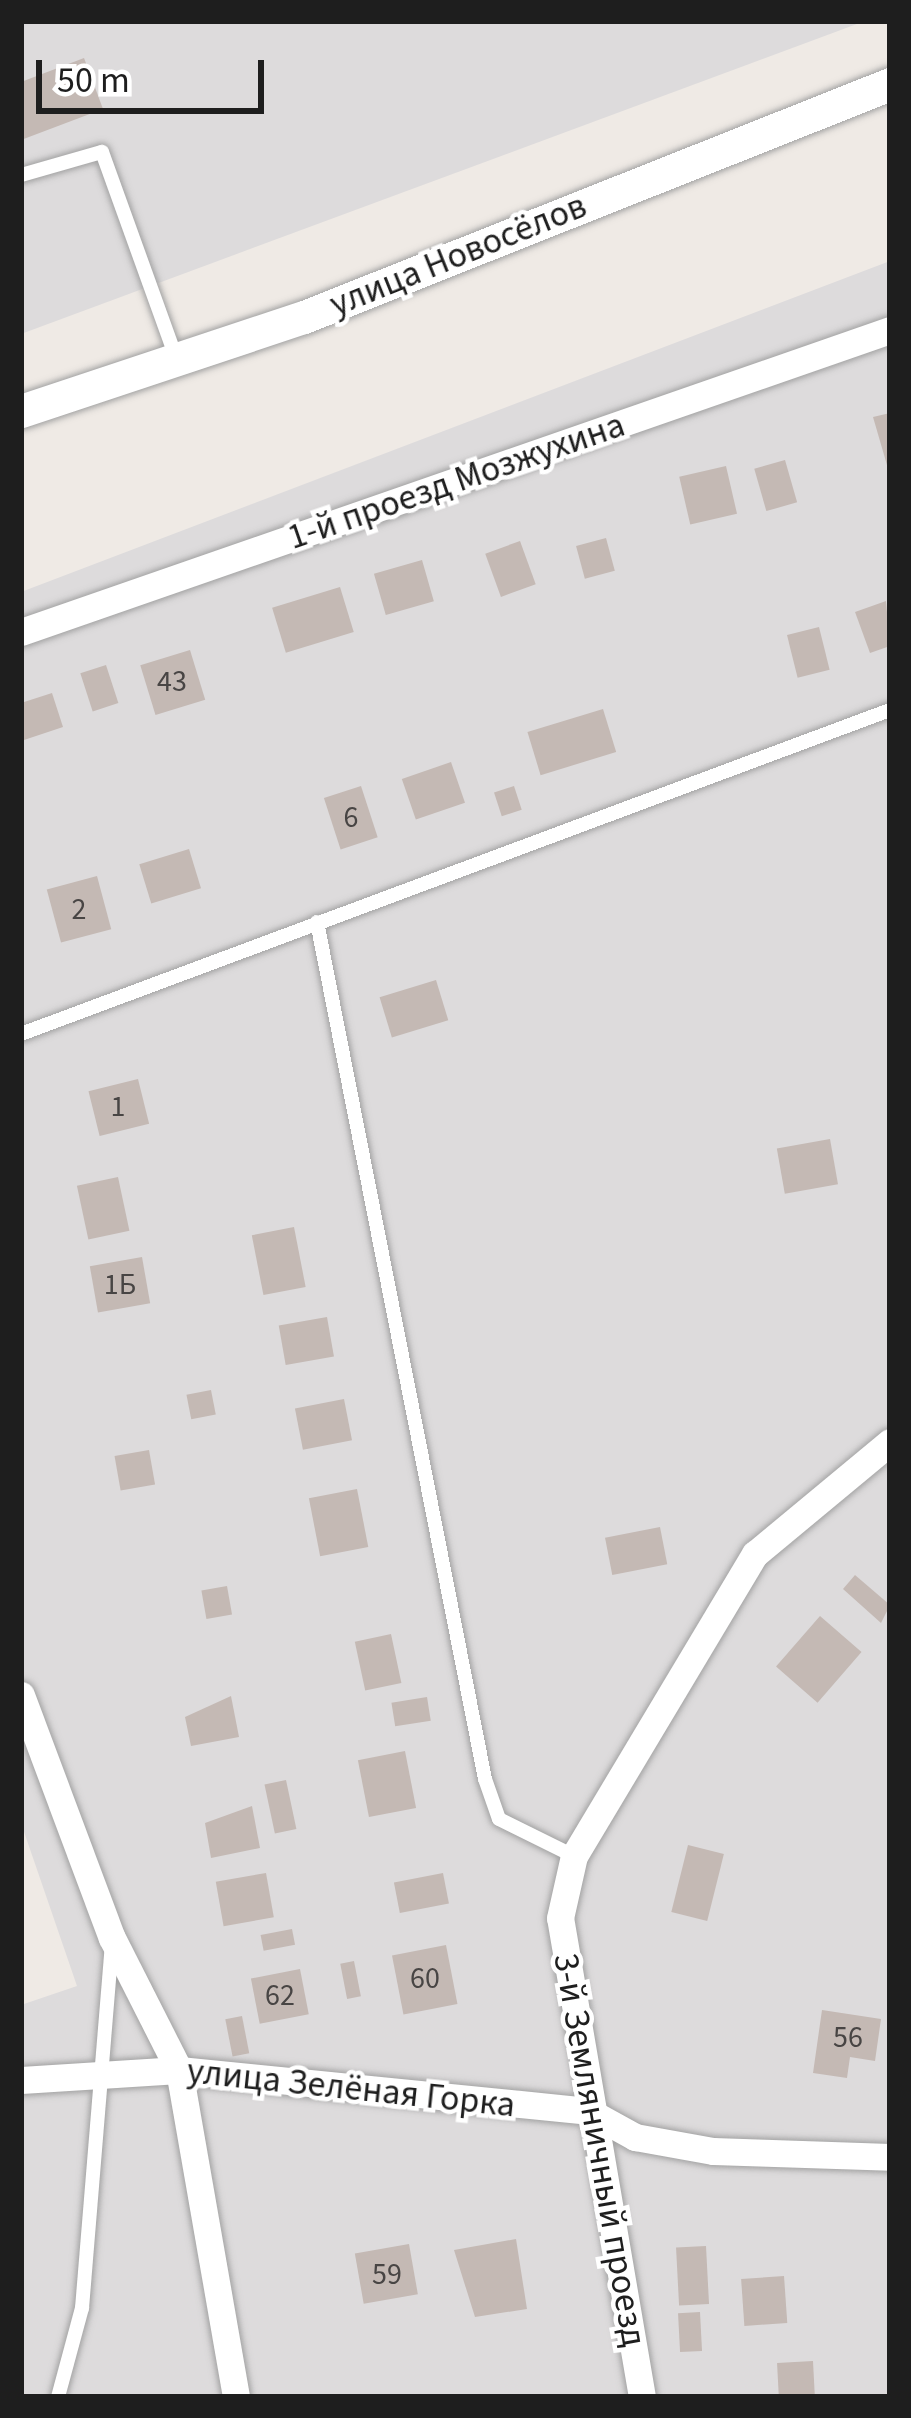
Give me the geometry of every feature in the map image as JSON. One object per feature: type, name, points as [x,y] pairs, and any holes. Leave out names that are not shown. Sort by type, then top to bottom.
[{"type":"street","name":"улица Новосёлов","points":[[21,411],[178,362],[890,84]]},
{"type":"street","name":"1-й проезд Мозжухина","points":[[21,632],[890,330]]},
{"type":"street","name":"3-й Земляничный проезд","points":[[642,2397],[588,2111],[560,1918],[574,1856],[755,1554],[890,1442]]},
{"type":"street","points":[[21,1695],[112,1938],[179,2070],[236,2397]]},
{"type":"street","name":"улица Зелёная Горка","points":[[21,2080],[108,2070],[179,2070],[588,2111],[635,2138],[713,2151],[890,2157]]},
{"type":"lane","points":[[21,175],[102,152],[178,362]]},
{"type":"lane","points":[[21,1034],[890,710]]},
{"type":"lane","points":[[317,922],[485,1779],[499,1820],[574,1856]]},
{"type":"lane","points":[[58,2397],[82,2308],[108,2070],[112,1938]]},
{"type":"shaded area","points":[[21,21],[865,21],[21,334]]},
{"type":"shaded area","points":[[890,261],[890,2397],[21,2397],[21,2005],[77,1986],[21,1823],[21,592]]},
{"type":"building","points":[[84,58],[103,109],[21,140],[21,82]]},
{"type":"building","points":[[890,413],[890,472],[889,472],[873,417]]},
{"type":"building","points":[[785,460],[797,502],[766,511],[754,469]]},
{"type":"building","points":[[726,466],[737,514],[690,525],[679,477]]},
{"type":"building","points":[[606,538],[615,571],[585,579],[576,546]]},
{"type":"building","points":[[520,541],[536,584],[501,597],[485,554]]},
{"type":"building","points":[[422,560],[434,601],[386,615],[374,574]]},
{"type":"building","points":[[340,587],[354,632],[286,653],[272,608]]},
{"type":"building","points":[[886,601],[890,646],[870,653],[855,612]]},
{"type":"building","points":[[819,627],[830,670],[798,678],[787,635]]},
{"type":"building","points":[[190,650],[205,700],[155,715],[140,665]]},
{"type":"building","points":[[106,665],[118,703],[93,711],[80,673]]},
{"type":"building","points":[[52,693],[63,727],[21,741],[21,703]]},
{"type":"building","points":[[603,709],[616,752],[541,775],[527,732]]},
{"type":"building","points":[[451,762],[465,803],[416,820],[402,779]]},
{"type":"building","points":[[361,786],[378,837],[341,849],[324,798]]},
{"type":"building","points":[[514,786],[522,810],[502,816],[494,792]]},
{"type":"building","points":[[189,849],[201,888],[151,903],[139,864]]},
{"type":"building","points":[[97,876],[111,929],[61,943],[47,889]]},
{"type":"building","points":[[436,980],[448,1020],[392,1037],[380,997]]},
{"type":"building","points":[[138,1079],[149,1124],[100,1136],[89,1091]]},
{"type":"building","points":[[830,1139],[838,1184],[785,1194],[777,1148]]},
{"type":"building","points":[[118,1177],[129,1231],[88,1240],[77,1186]]},
{"type":"building","points":[[294,1227],[306,1287],[263,1295],[252,1235]]},
{"type":"building","points":[[142,1257],[150,1303],[98,1312],[90,1266]]},
{"type":"building","points":[[327,1317],[334,1356],[286,1365],[279,1326]]},
{"type":"building","points":[[211,1390],[216,1415],[191,1419],[186,1395]]},
{"type":"building","points":[[344,1399],[352,1440],[303,1450],[295,1409]]},
{"type":"building","points":[[149,1450],[155,1484],[121,1491],[115,1456]]},
{"type":"building","points":[[357,1489],[368,1547],[320,1556],[309,1498]]},
{"type":"building","points":[[660,1527],[667,1564],[612,1575],[605,1538]]},
{"type":"building","points":[[855,1575],[890,1605],[881,1623],[843,1589]]},
{"type":"building","points":[[227,1586],[232,1615],[206,1619],[201,1591]]},
{"type":"building","points":[[820,1616],[862,1652],[818,1703],[776,1667]]},
{"type":"building","points":[[391,1634],[401,1683],[365,1691],[355,1642]]},
{"type":"building","points":[[231,1696],[239,1737],[191,1746],[185,1717]]},
{"type":"building","points":[[427,1697],[431,1721],[395,1726],[391,1703]]},
{"type":"building","points":[[405,1751],[416,1808],[369,1817],[358,1760]]},
{"type":"building","points":[[286,1780],[296,1829],[275,1833],[264,1785]]},
{"type":"building","points":[[252,1806],[260,1848],[211,1858],[205,1823]]},
{"type":"building","points":[[688,1845],[724,1854],[707,1921],[671,1912]]},
{"type":"building","points":[[266,1873],[274,1917],[224,1926],[216,1882]]},
{"type":"building","points":[[443,1873],[449,1903],[400,1913],[394,1883]]},
{"type":"building","points":[[292,1929],[295,1945],[264,1951],[261,1935]]},
{"type":"building","points":[[446,1945],[457,2004],[403,2014],[392,1955]]},
{"type":"building","points":[[354,1961],[361,1996],[347,1999],[340,1964]]},
{"type":"building","points":[[300,1969],[309,2014],[260,2024],[251,1979]]},
{"type":"building","points":[[822,2010],[881,2019],[875,2061],[850,2057],[847,2078],[813,2073]]},
{"type":"building","points":[[242,2016],[249,2053],[233,2057],[225,2019]]},
{"type":"building","points":[[516,2239],[527,2309],[475,2317],[454,2250]]},
{"type":"building","points":[[409,2244],[418,2294],[364,2304],[355,2254]]},
{"type":"building","points":[[706,2246],[709,2304],[679,2305],[676,2248]]},
{"type":"building","points":[[784,2276],[787,2323],[744,2326],[741,2279]]},
{"type":"building","points":[[700,2312],[702,2351],[680,2352],[678,2313]]},
{"type":"building","points":[[813,2361],[815,2397],[779,2397],[777,2363]]}]
